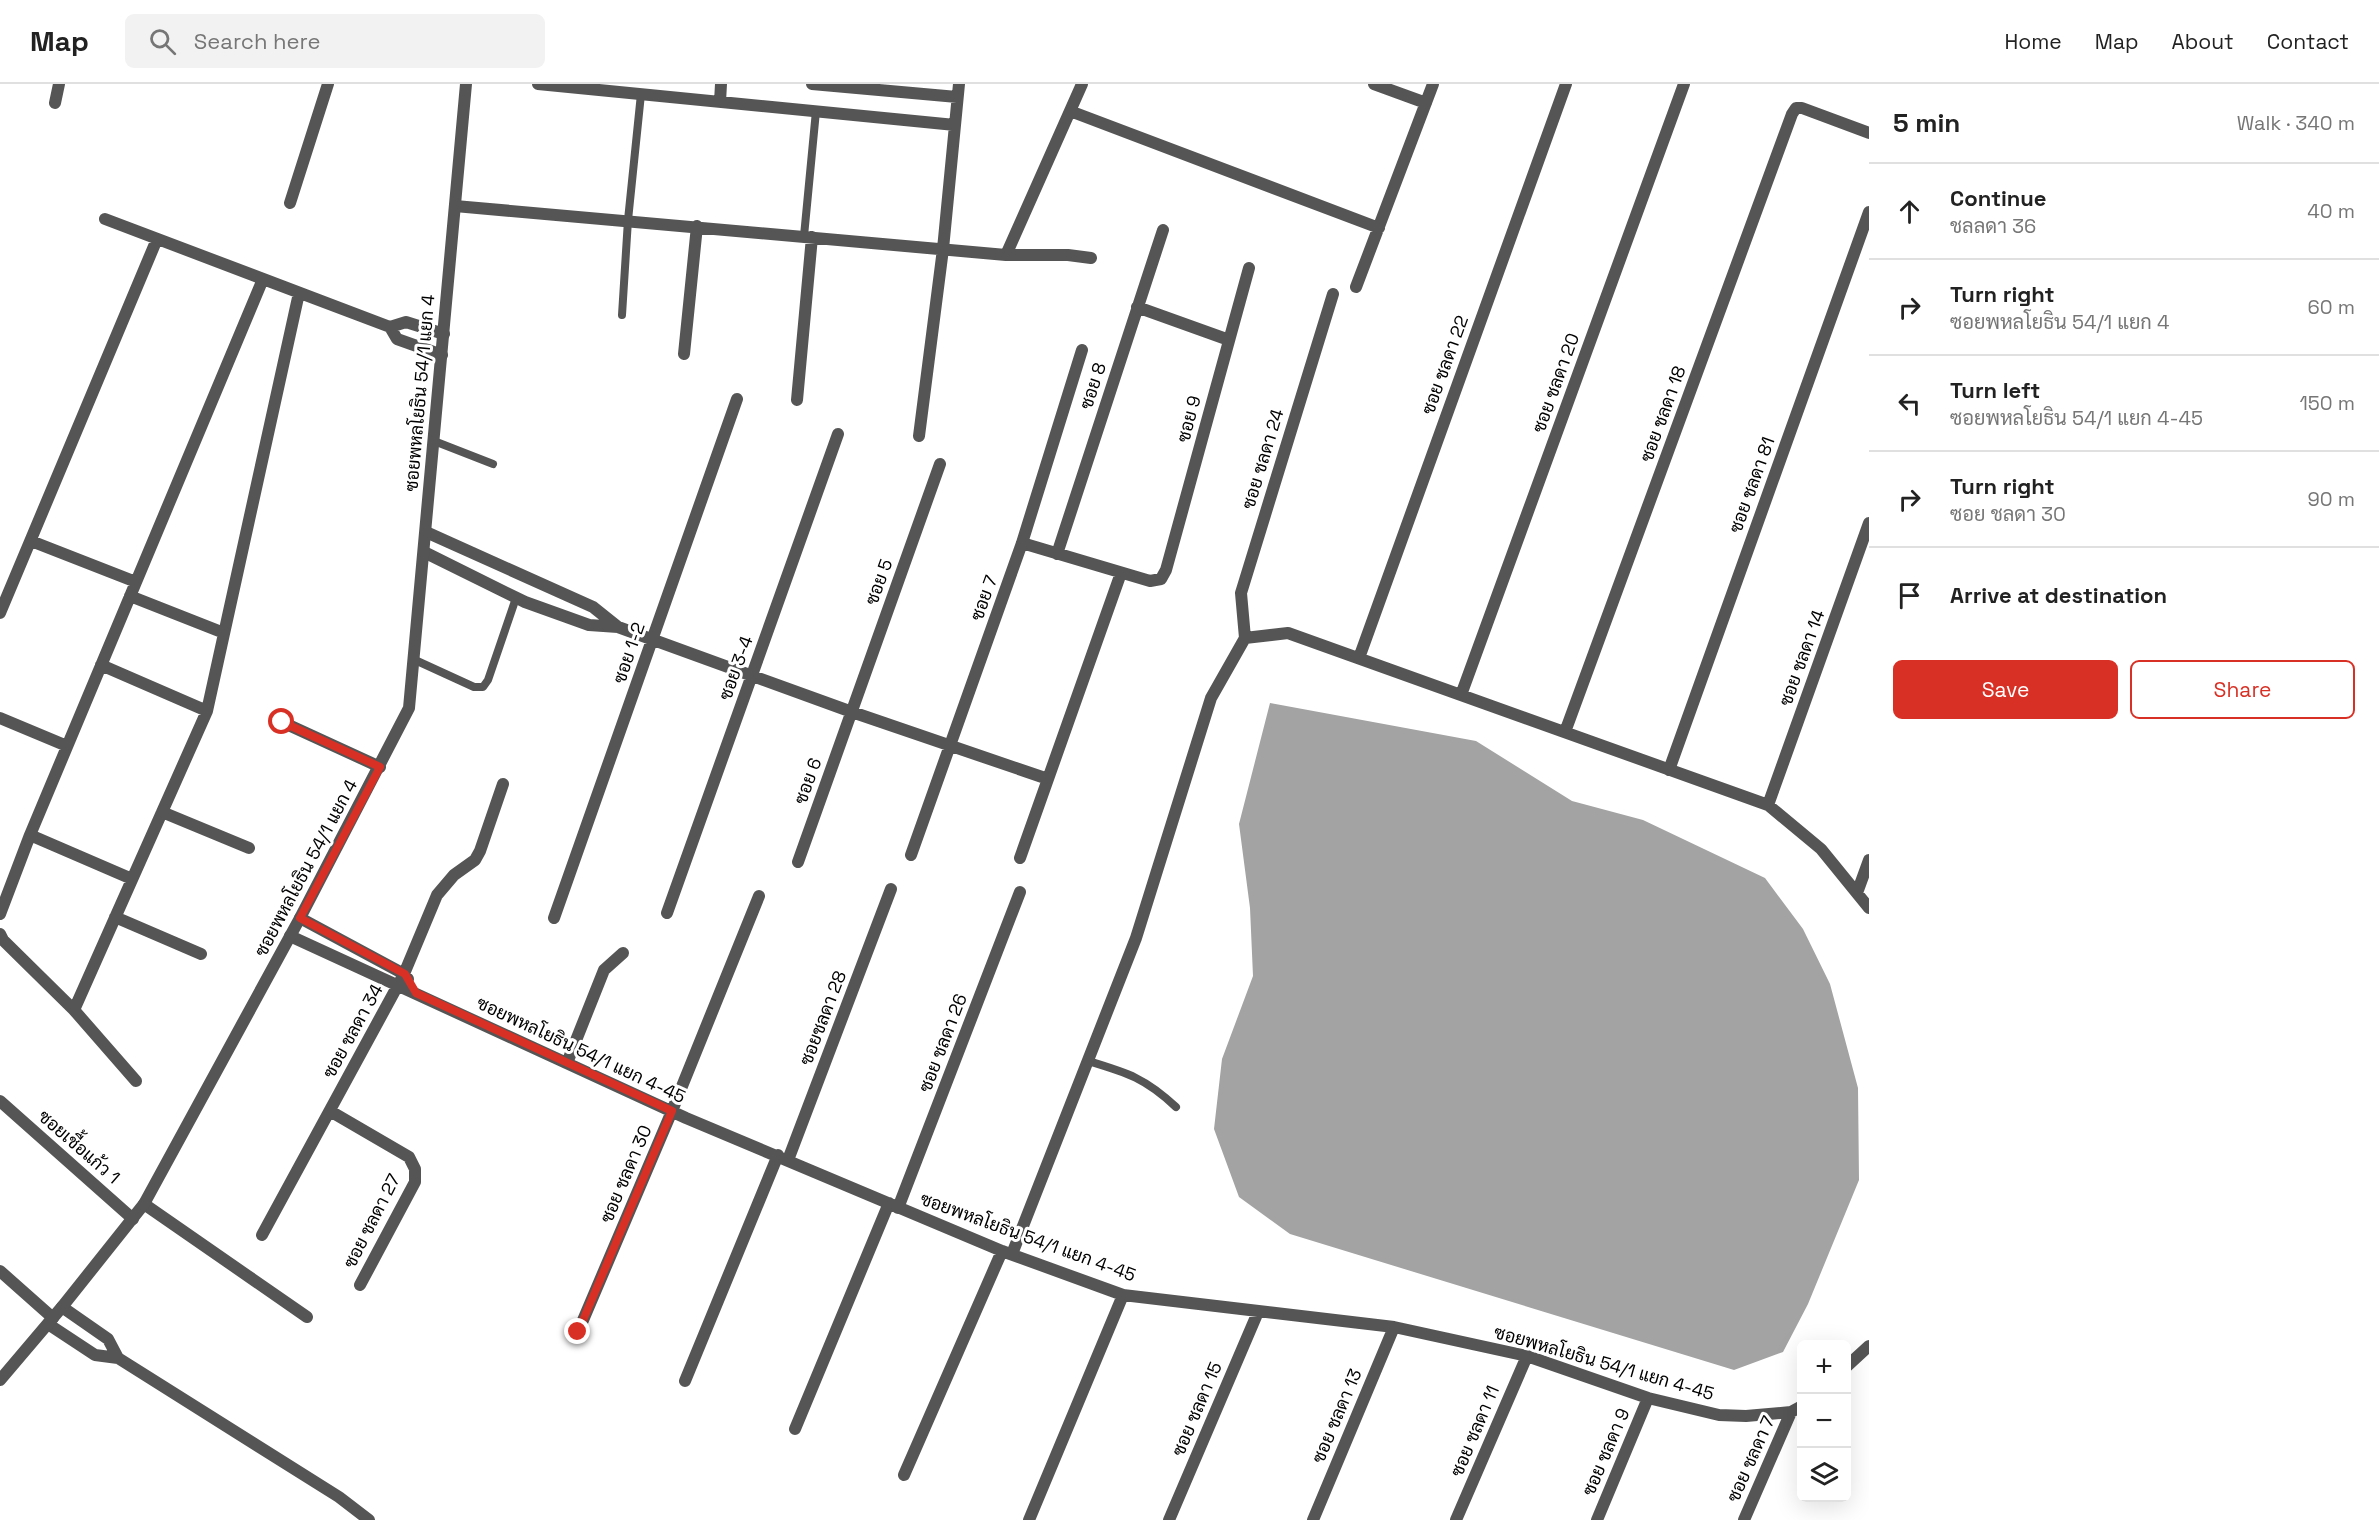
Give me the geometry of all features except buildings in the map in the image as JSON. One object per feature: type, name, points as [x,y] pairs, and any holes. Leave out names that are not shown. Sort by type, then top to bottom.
[{"type":"street","points":[[55,103],[59,84]]},
{"type":"street","points":[[290,203],[328,84]]},
{"type":"street","name":"ซอยพหลโยธิน 54/1 แยก 4","points":[[0,1380],[51,1321],[144,1204],[300,918],[409,708],[466,84]]},
{"type":"street","points":[[538,84],[955,125]]},
{"type":"street","points":[[720,102],[721,84]]},
{"type":"street","points":[[812,84],[958,90],[943,249],[919,436]]},
{"type":"street","points":[[1006,255],[1082,84]]},
{"type":"street","points":[[1374,84],[1426,104]]},
{"type":"street","points":[[1356,287],[1433,84]]},
{"type":"street","name":"ซอย ชลดา 22","points":[[1359,658],[1566,84]]},
{"type":"street","name":"ซอย ชลดา 20","points":[[1461,695],[1684,84]]},
{"type":"street","name":"ซอย ชลดา 18","points":[[1565,732],[1796,108],[1802,108],[1869,133]]},
{"type":"street","points":[[1070,111],[1379,228]]},
{"type":"street","points":[[455,206],[1006,255],[1068,255],[1091,258]]},
{"type":"street","name":"ซอย ชลดา 81","points":[[1669,770],[1869,212]]},
{"type":"street","points":[[105,219],[390,327],[398,339],[442,356]]},
{"type":"street","points":[[684,354],[697,226]]},
{"type":"street","name":"ซอย 8","points":[[1057,554],[1163,230]]},
{"type":"street","points":[[797,400],[808,236]]},
{"type":"street","points":[[0,613],[157,239]]},
{"type":"street","name":"ซอย 9","points":[[1121,573],[1150,581],[1161,579],[1166,570],[1249,268]]},
{"type":"street","points":[[0,914],[30,835],[263,279]]},
{"type":"street","points":[[74,1010],[207,711],[299,292]]},
{"type":"street","name":"ซอย ชลดา 24","points":[[1245,638],[1241,592],[1333,294]]},
{"type":"street","points":[[1137,307],[1229,340]]},
{"type":"street","points":[[390,327],[406,322],[444,334]]},
{"type":"street","name":"ซอย 7","points":[[911,855],[1022,543],[1082,350]]},
{"type":"street","name":"ซอย 1-2","points":[[554,918],[737,399]]},
{"type":"street","name":"ซอย 3-4","points":[[667,913],[838,434]]},
{"type":"street","name":"ซอย 5","points":[[852,712],[940,464]]},
{"type":"street","name":"ซอย ชลดา 14","points":[[1768,805],[1869,523]]},
{"type":"street","points":[[426,532],[593,607],[618,627]]},
{"type":"street","points":[[31,541],[136,582]]},
{"type":"street","points":[[1020,858],[1121,573],[1022,543]]},
{"type":"street","points":[[424,552],[516,598],[589,625],[618,627],[852,712],[1048,779]]},
{"type":"street","points":[[130,596],[224,633]]},
{"type":"street","points":[[904,1475],[1007,1253],[1088,1061],[1136,938],[1211,698],[1245,638],[1288,633],[1768,805],[1821,849],[1869,908]]},
{"type":"street","points":[[101,665],[207,711]]},
{"type":"street","name":"ซอย 6","points":[[798,862],[852,712]]},
{"type":"street","points":[[0,718],[67,746]]},
{"type":"street","points":[[282,722],[380,767]]},
{"type":"street","name":"ซอย ชลดา 34","points":[[262,1235],[405,974],[437,895],[454,875],[475,860],[480,851],[503,784]]},
{"type":"street","points":[[162,812],[249,848]]},
{"type":"street","points":[[30,835],[132,879]]},
{"type":"street","points":[[1857,894],[1869,860]]},
{"type":"street","name":"ซอยชลดา 28","points":[[684,1381],[783,1157],[891,889]]},
{"type":"street","name":"ซอย ชลดา 26","points":[[795,1429],[894,1205],[1020,891]]},
{"type":"street","name":"ซอย ชลดา 30","points":[[578,1332],[672,1111],[759,896]]},
{"type":"street","points":[[116,917],[201,954]]},
{"type":"street","points":[[300,918],[405,974],[416,993]]},
{"type":"street","points":[[0,934],[3,940],[74,1010],[136,1081]]},
{"type":"street","name":"ซอยพหลโยธิน 54/1 แยก 4-45","points":[[290,936],[672,1111],[1007,1253],[1123,1295],[1394,1327],[1527,1356],[1648,1398],[1719,1415],[1746,1416],[1796,1409]]},
{"type":"street","points":[[567,1063],[604,970],[623,953]]},
{"type":"street","name":"ซอยเชื้อแก้ว 1","points":[[0,1101],[133,1219]]},
{"type":"street","name":"ซอย ชลดา 27","points":[[330,1111],[409,1157],[415,1168],[415,1182],[360,1285]]},
{"type":"street","points":[[144,1204],[307,1317]]},
{"type":"street","points":[[0,1270],[51,1321],[95,1355],[118,1358],[339,1497],[369,1520]]},
{"type":"street","points":[[1029,1520],[1123,1295]]},
{"type":"street","points":[[62,1307],[108,1339],[118,1358]]},
{"type":"street","name":"ซอย ชลดา 15","points":[[1169,1520],[1258,1312]]},
{"type":"street","name":"ซอย ชลดา 13","points":[[1313,1520],[1394,1327]]},
{"type":"street","points":[[1851,1362],[1869,1346]]},
{"type":"street","name":"ซอย ชลดา 11","points":[[1456,1520],[1527,1356]]},
{"type":"street","name":"ซอย ชลดา 9","points":[[1597,1520],[1648,1398]]},
{"type":"street","name":"ซอย ชลดา 7","points":[[1744,1520],[1796,1409]]},
{"type":"lane","points":[[622,315],[628,220],[641,94]]},
{"type":"lane","points":[[808,236],[816,111]]},
{"type":"lane","points":[[434,441],[493,464]]},
{"type":"lane","points":[[414,660],[474,687],[483,687],[488,680],[516,598]]},
{"type":"lane","points":[[1088,1061],[1122,1071],[1147,1082],[1176,1107]]},
{"type":"shaded area","points":[[1270,703],[1476,741],[1572,801],[1643,820],[1765,878],[1803,929],[1830,984],[1858,1088],[1859,1180],[1808,1304],[1783,1352],[1734,1370],[1290,1234],[1239,1197],[1214,1129],[1222,1059],[1253,976],[1250,908],[1239,824]]},
{"type":"route","points":[[282,722],[380,767],[300,918],[405,974],[416,993],[672,1111],[578,1332]]}]
